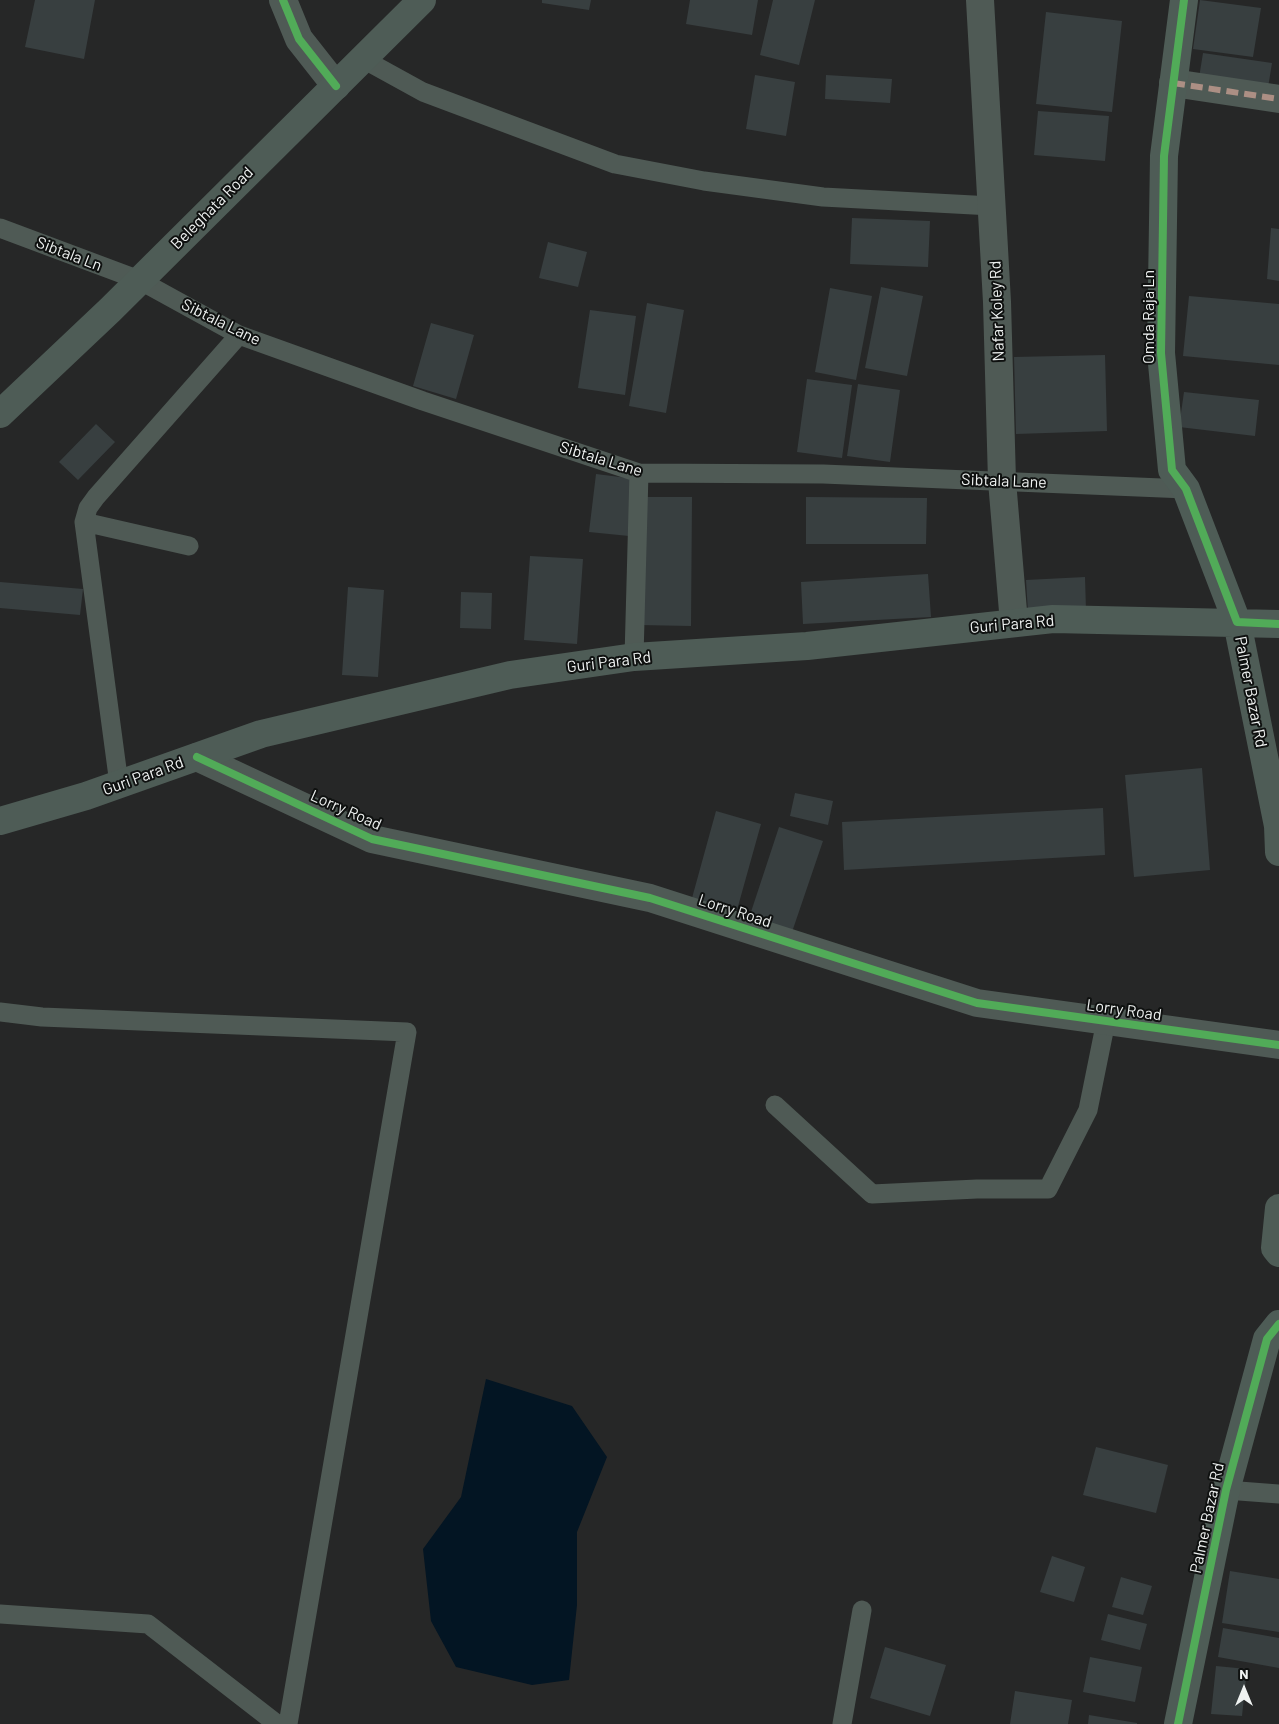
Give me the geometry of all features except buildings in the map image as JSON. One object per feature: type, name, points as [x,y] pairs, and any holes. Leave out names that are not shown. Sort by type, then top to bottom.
[{"type":"main road","name":"Beleghata Road","points":[[0,414],[139,280],[422,0]]},
{"type":"main road","name":"Omda Raja Ln","points":[[1184,0],[1164,156],[1161,353],[1172,470],[1186,489],[1237,622]]},
{"type":"main road","name":"Guri Para Rd","points":[[0,821],[119,784],[261,734],[510,675],[634,658],[807,646],[1053,619],[1279,624]]},
{"type":"main road","name":"Palmer Bazar Rd","points":[[1237,622],[1274,785],[1279,852]]},
{"type":"main road","points":[[1279,1208],[1275,1248],[1279,1252]]},
{"type":"main road","name":"Palmer Bazar Rd","points":[[1178,1724],[1226,1490],[1267,1339],[1279,1324]]},
{"type":"street","points":[[283,0],[299,39],[336,86]]},
{"type":"street","name":"Nafar Koley Rd","points":[[980,0],[992,206],[1002,481],[1014,623]]},
{"type":"street","points":[[1174,83],[1279,99]]},
{"type":"street","name":"Lorry Road","points":[[197,757],[372,839],[650,898],[978,1003],[1279,1045]]},
{"type":"lane","points":[[363,59],[423,92],[615,164],[704,181],[823,197],[992,206]]},
{"type":"lane","name":"Sibtala Ln","points":[[0,228],[139,280]]},
{"type":"lane","name":"Sibtala Lane","points":[[139,280],[239,335],[423,401],[639,473],[823,474],[1186,489]]},
{"type":"lane","points":[[119,784],[84,522],[88,508],[96,497],[239,335]]},
{"type":"lane","points":[[634,658],[639,473]]},
{"type":"lane","points":[[84,522],[188,546]]},
{"type":"lane","points":[[0,1012],[52,1017],[407,1032],[288,1724]]},
{"type":"lane","points":[[775,1105],[872,1194],[978,1188],[1048,1188],[1088,1110],[1106,1021]]},
{"type":"lane","points":[[1226,1490],[1279,1494]]},
{"type":"lane","points":[[842,1724],[862,1610]]},
{"type":"lane","points":[[0,1614],[148,1624],[277,1724]]},
{"type":"water","points":[[486,1379],[572,1406],[607,1457],[577,1532],[577,1605],[569,1680],[532,1685],[456,1667],[431,1621],[423,1549],[461,1497]]},
{"type":"marked path","points":[[1173,83],[1279,99]]},
{"type":"cycle path","points":[[283,0],[299,39],[336,86]]},
{"type":"cycle path","points":[[1184,0],[1164,156],[1161,353],[1172,470],[1186,489],[1237,622],[1279,624]]},
{"type":"cycle path","points":[[197,757],[372,839],[650,898],[977,1003],[1279,1045]]},
{"type":"cycle path","points":[[1178,1724],[1226,1490],[1267,1339],[1279,1324]]}]
